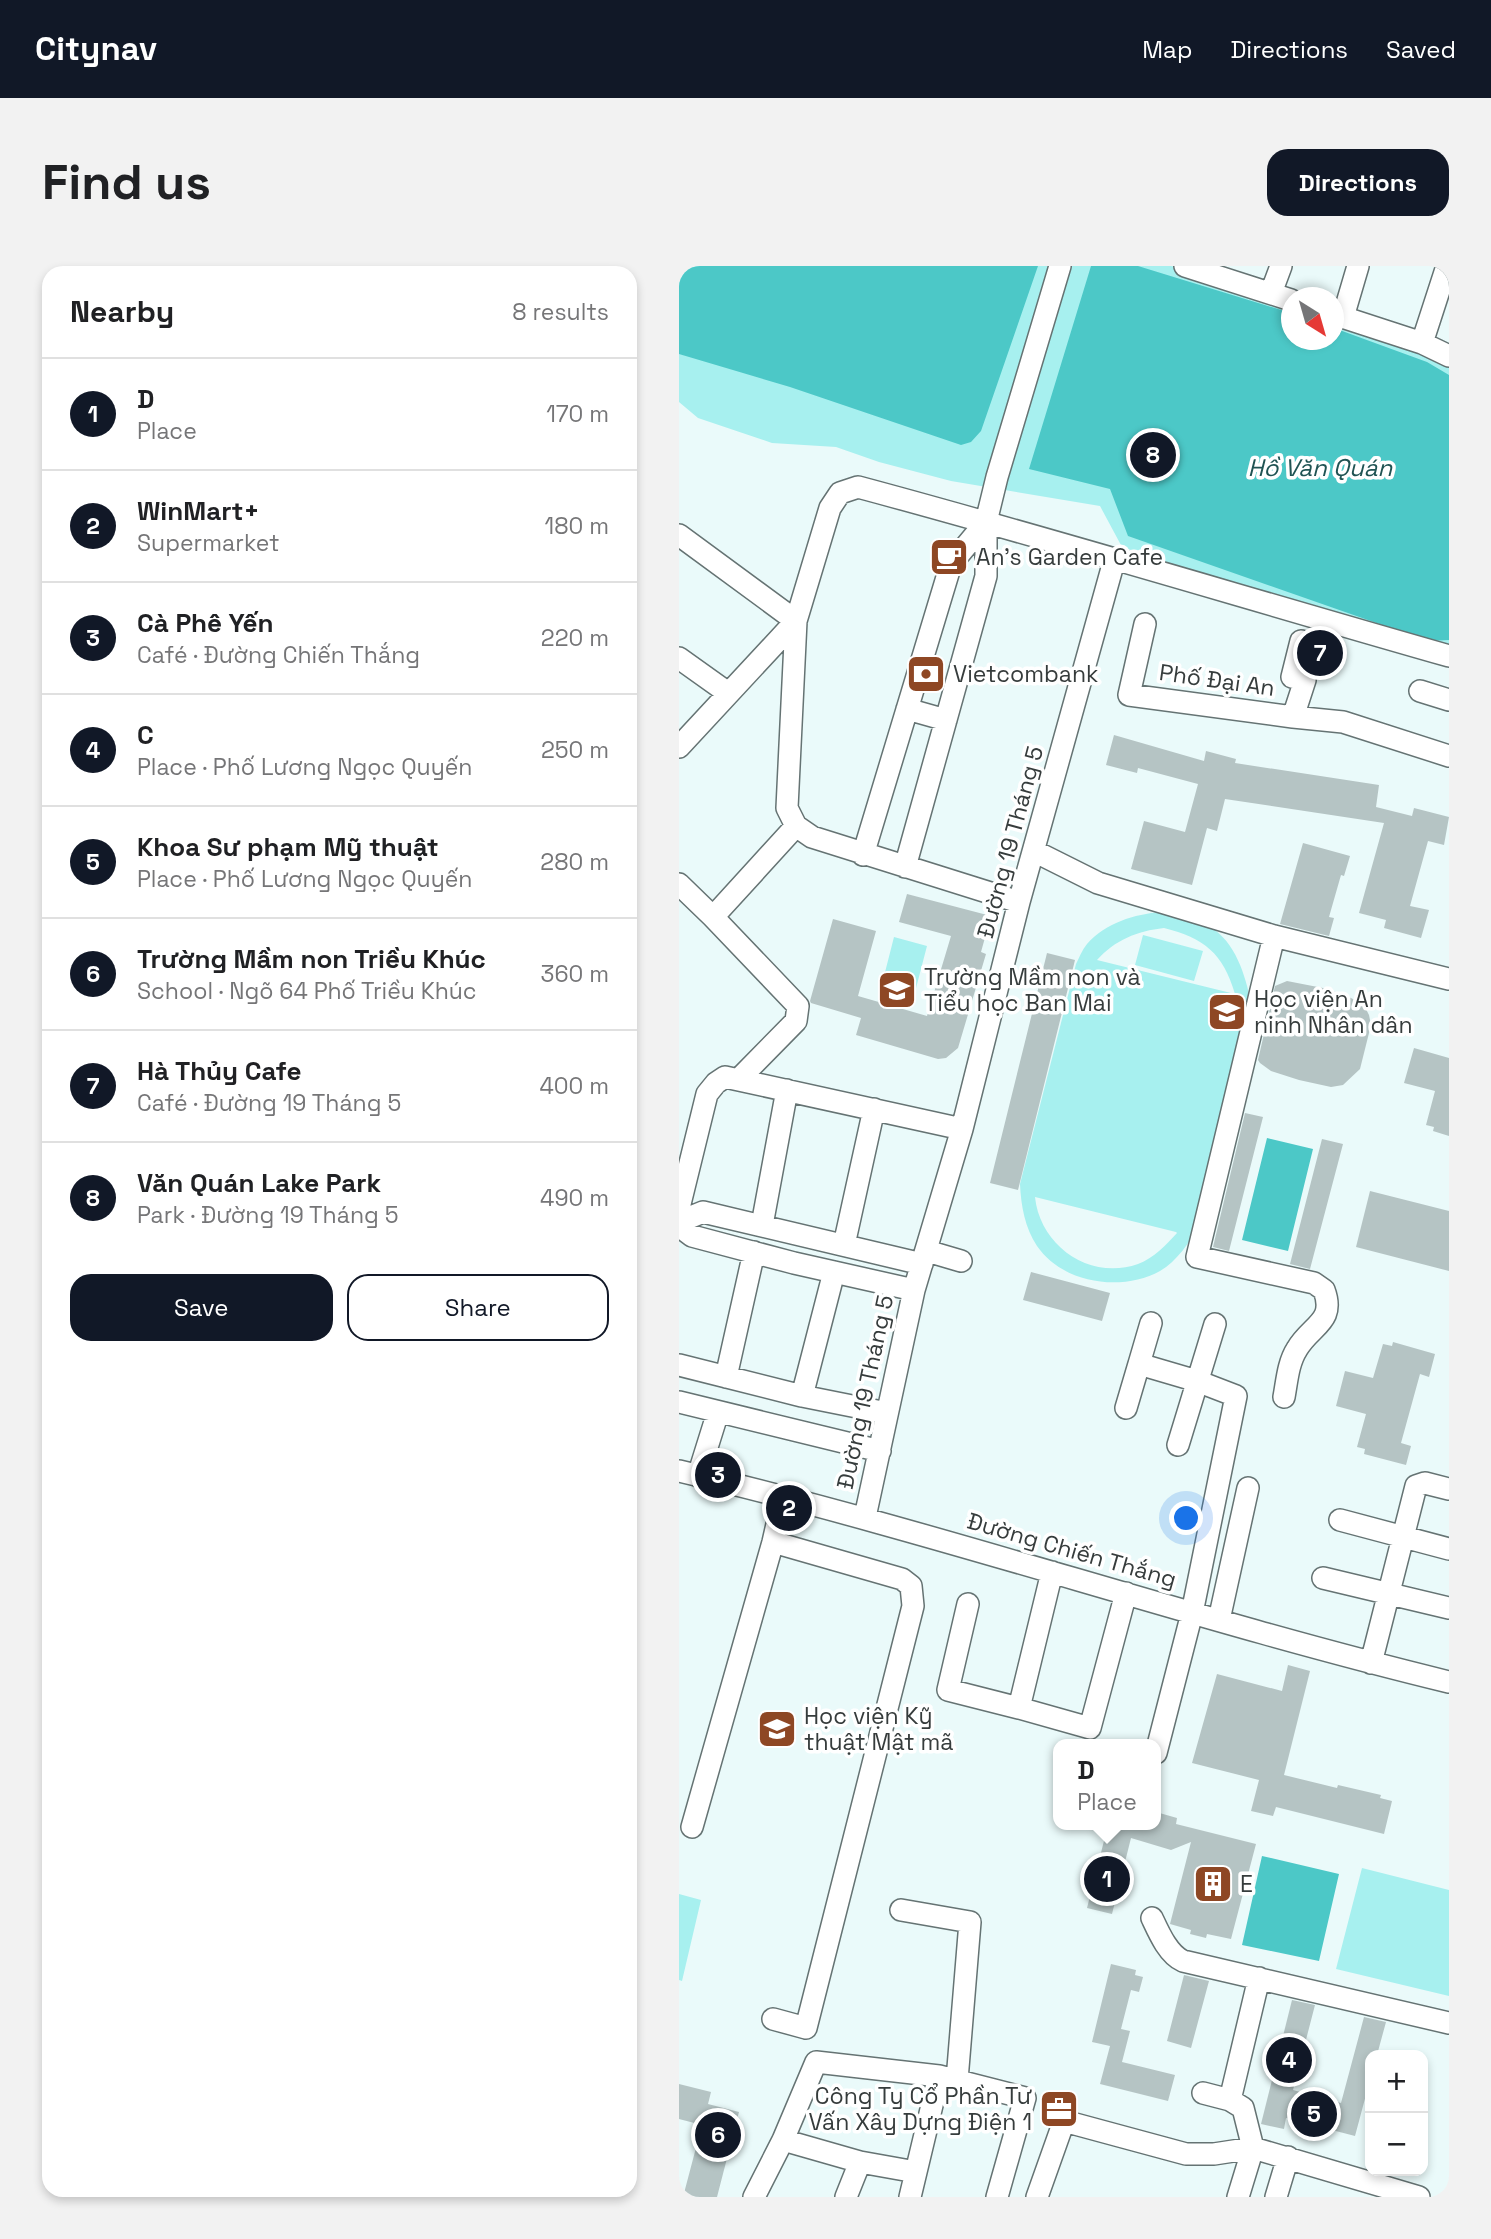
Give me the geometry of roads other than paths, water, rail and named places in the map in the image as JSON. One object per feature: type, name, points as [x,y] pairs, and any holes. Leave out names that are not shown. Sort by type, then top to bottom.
[{"type":"street","points":[[905,866],[986,576],[986,522],[1000,468],[1061,266]]},
{"type":"street","points":[[1185,266],[1281,297]]},
{"type":"street","points":[[1281,266],[1281,287]]},
{"type":"street","points":[[1344,300],[1358,266]]},
{"type":"street","points":[[1422,343],[1447,266]]},
{"type":"street","points":[[1344,317],[1422,343],[1449,356]]},
{"type":"street","points":[[1019,902],[863,855],[813,837],[796,826],[787,808],[796,621],[830,508],[841,493],[858,487],[1449,656]]},
{"type":"street","points":[[863,855],[951,564],[986,522]]},
{"type":"street","points":[[679,536],[796,621]]},
{"type":"street","name":"Đường 19 Tháng 5","points":[[865,1517],[914,1290],[962,1129],[1019,902],[1114,561]]},
{"type":"street","points":[[679,747],[796,621]]},
{"type":"street","name":"Phố Đại An","points":[[1145,624],[1129,695],[1343,722],[1449,756]]},
{"type":"street","points":[[1293,717],[1305,680],[1292,677],[1301,641]]},
{"type":"street","points":[[679,658],[728,694]]},
{"type":"street","points":[[1420,691],[1449,700]]},
{"type":"street","points":[[907,709],[946,720]]},
{"type":"street","points":[[713,917],[796,826]]},
{"type":"street","points":[[1034,851],[1098,883],[1274,936],[1449,979]]},
{"type":"street","points":[[679,884],[798,1006],[796,1021],[739,1079]]},
{"type":"street","points":[[1274,936],[1197,1257],[1314,1283],[1324,1290],[1329,1309],[1324,1319],[1297,1349],[1289,1368],[1284,1397]]},
{"type":"street","points":[[679,1208],[707,1094],[725,1077],[962,1129]]},
{"type":"street","points":[[762,1225],[787,1090]]},
{"type":"street","points":[[843,1245],[874,1110]]},
{"type":"street","points":[[914,1290],[794,1263],[692,1236],[679,1224],[703,1212],[843,1245],[961,1261]]},
{"type":"street","points":[[794,1263],[801,1235]]},
{"type":"street","points":[[726,1377],[754,1252]]},
{"type":"street","points":[[801,1396],[834,1272]]},
{"type":"street","points":[[1126,1408],[1151,1323]]},
{"type":"street","points":[[1178,1445],[1216,1324]]},
{"type":"street","points":[[1139,1364],[1236,1396],[1192,1613],[1160,1739]]},
{"type":"street","points":[[679,1365],[801,1396],[887,1413]]},
{"type":"street","points":[[679,1402],[880,1451]]},
{"type":"street","points":[[688,1474],[718,1412]]},
{"type":"street","name":"Đường Chiến Thắng","points":[[688,1474],[865,1517],[1192,1613],[1449,1682]]},
{"type":"street","points":[[1371,1662],[1416,1486],[1425,1483],[1449,1489]]},
{"type":"street","points":[[1219,1620],[1248,1488]]},
{"type":"street","points":[[692,1827],[783,1498]]},
{"type":"street","points":[[1340,1520],[1449,1549]]},
{"type":"street","points":[[773,1542],[902,1578],[911,1586],[913,1606],[806,2028],[773,2019]]},
{"type":"street","points":[[1020,1708],[1052,1572]]},
{"type":"street","points":[[1323,1578],[1449,1608]]},
{"type":"street","points":[[968,1604],[948,1690],[1090,1727],[1126,1593]]},
{"type":"street","points":[[901,1910],[970,1922],[948,2078],[910,2197]]},
{"type":"street","points":[[1152,1918],[1177,1958],[1449,2023]]},
{"type":"street","points":[[1230,2100],[1259,1978]]},
{"type":"street","points":[[754,2197],[783,2140],[816,2062],[948,2078],[1025,2098],[997,2197]]},
{"type":"street","points":[[1203,2093],[1230,2100],[1243,2108],[1249,2149],[1238,2197]]},
{"type":"street","points":[[1037,2197],[1064,2121],[1186,2154],[1214,2154],[1249,2149],[1288,2157],[1409,2196]]},
{"type":"street","points":[[783,2140],[860,2162],[916,2172]]},
{"type":"street","points":[[1276,2197],[1288,2157]]},
{"type":"street","points":[[846,2197],[860,2162]]},
{"type":"water","points":[[679,266],[1038,266],[981,431],[971,442],[961,445],[790,387],[679,354]]},
{"type":"water","name":"Hồ Văn Quán","points":[[1091,266],[1138,266],[1281,310],[1281,350],[1344,350],[1344,332],[1427,362],[1449,375],[1449,640],[1428,641],[1128,536],[1110,489],[1029,469]]},
{"type":"water","points":[[1267,1138],[1313,1149],[1288,1251],[1242,1240]]},
{"type":"water","points":[[1262,1856],[1339,1874],[1319,1961],[1242,1945]]},
{"type":"place","name":"Văn Quán Lake Park","points":[[1153,455]]},
{"type":"place","name":"An's Garden Cafe","points":[[949,557]]},
{"type":"place","name":"Hà Thủy Cafe","points":[[1320,653]]},
{"type":"place","name":"Vietcombank","points":[[926,674]]},
{"type":"place","name":"Trường Mầm non và Tiểu học Ban Mai","points":[[897,990]]},
{"type":"place","name":"Học viện An ninh Nhân dân","points":[[1227,1012]]},
{"type":"place","name":"Cà Phê Yến","points":[[718,1475]]},
{"type":"place","name":"WinMart+","points":[[789,1508]]},
{"type":"place","name":"Học viện Kỹ thuật Mật mã","points":[[777,1729]]},
{"type":"place","name":"D","points":[[1107,1879]]},
{"type":"place","name":"E","points":[[1213,1884]]},
{"type":"place","name":"C","points":[[1289,2060]]},
{"type":"place","name":"Công Ty Cổ Phần Tư Vấn Xây Dựng Điện 1","points":[[1059,2109]]},
{"type":"place","name":"Khoa Sư phạm Mỹ thuật","points":[[1314,2114]]},
{"type":"place","name":"Trường Mầm non Triều Khúc","points":[[718,2135]]}]
